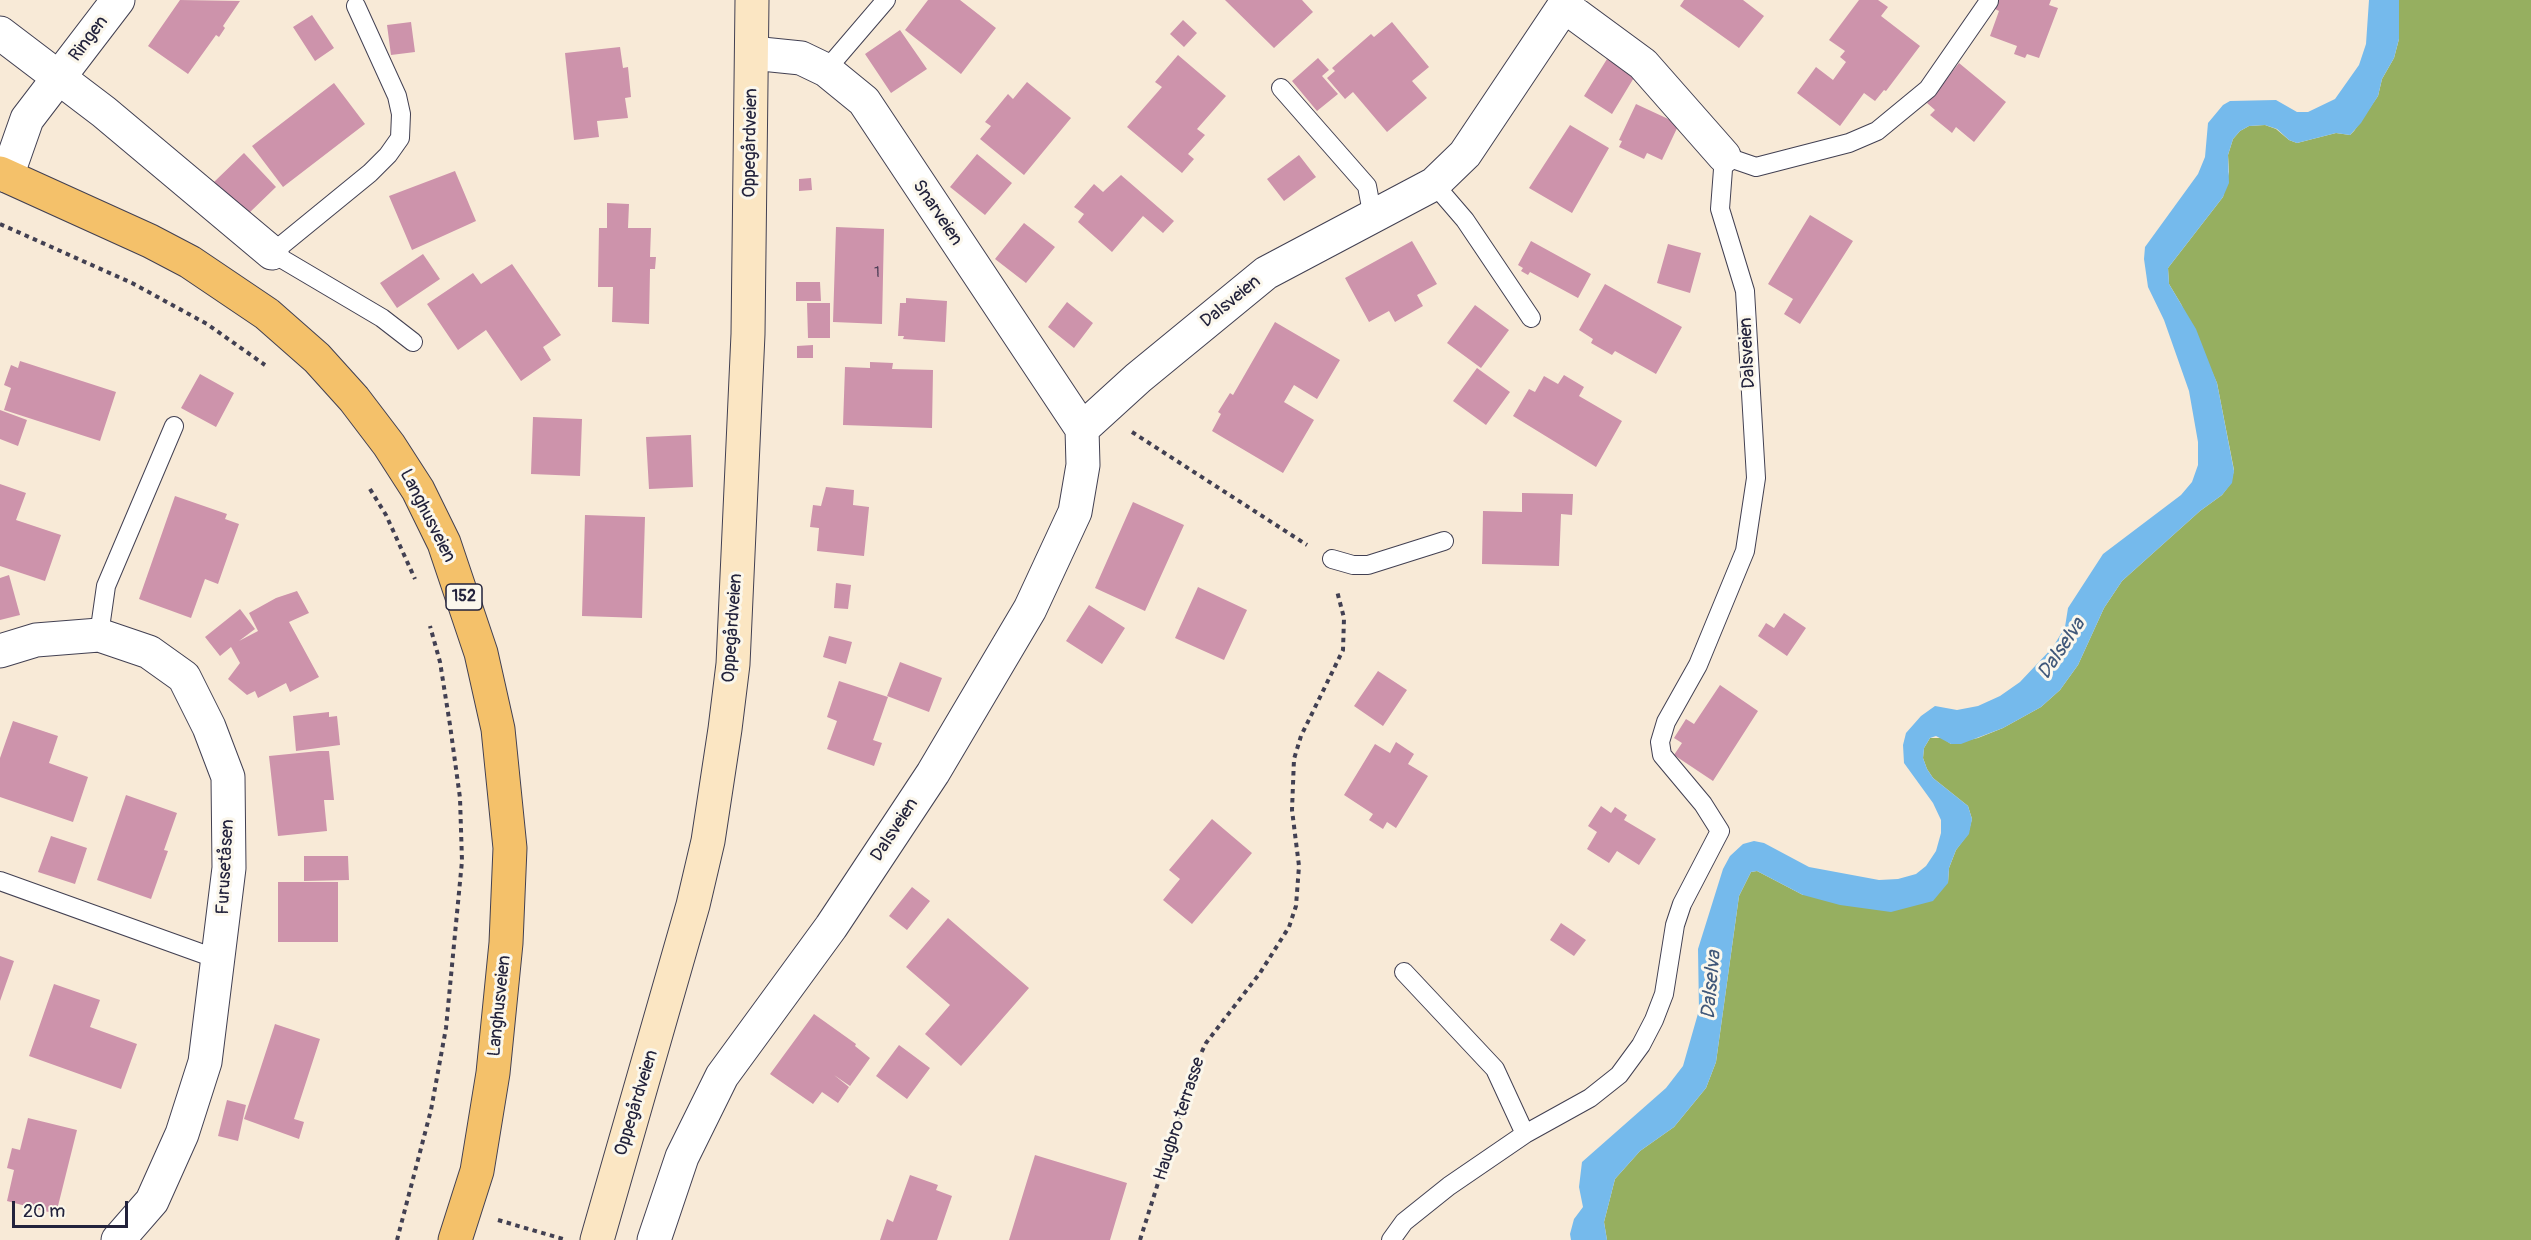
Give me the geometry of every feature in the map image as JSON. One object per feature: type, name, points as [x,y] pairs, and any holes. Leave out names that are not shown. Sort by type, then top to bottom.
[{"type":"main road","name":"Oppegårdveien","points":[[597,1240],[679,958],[708,841],[719,781],[733,664],[748,334],[752,0]]},
{"type":"main road","name":"Langhusveien","points":[[4,174],[150,241],[190,262],[267,314],[317,358],[361,408],[418,490],[444,543],[463,592],[481,652],[498,729],[510,848],[506,943],[493,1073],[477,1171],[455,1240]]},
{"type":"street","name":"Ringen","points":[[4,174],[27,119],[118,0]]},
{"type":"street","name":"Dalsveien","points":[[654,1240],[682,1157],[723,1076],[838,918],[933,772],[1030,609],[1076,512],[1093,419],[1137,378],[1266,273],[1434,184],[1465,154],[1566,3],[1643,64],[1724,156]]},
{"type":"street","name":"Ringen","points":[[0,33],[59,78]]},
{"type":"street","name":"Snarveien","points":[[752,53],[801,58],[826,69],[864,101],[904,164],[1093,419]]},
{"type":"street","points":[[59,78],[104,112],[272,253]]},
{"type":"street","name":"Furusetåsen","points":[[0,651],[36,640],[99,635],[149,652],[184,677],[217,747],[228,777],[229,867],[206,1062],[182,1134],[152,1201],[118,1240]]},
{"type":"lane","points":[[826,69],[886,0]]},
{"type":"lane","points":[[1724,156],[1756,167],[1849,143],[1877,131],[1928,89],[1989,1]]},
{"type":"lane","points":[[356,6],[397,96],[401,114],[400,138],[388,155],[370,173],[272,253],[382,318],[413,342]]},
{"type":"lane","points":[[1281,88],[1367,186],[1373,218]]},
{"type":"lane","name":"Dalsveien","points":[[1526,1134],[1590,1098],[1620,1075],[1641,1045],[1664,994],[1675,926],[1682,904],[1720,831],[1703,804],[1662,755],[1660,742],[1666,722],[1698,665],[1745,551],[1756,478],[1745,291],[1719,209],[1724,156]]},
{"type":"lane","points":[[1434,184],[1465,220],[1531,318]]},
{"type":"lane","points":[[99,635],[106,586],[174,426]]},
{"type":"lane","points":[[1332,559],[1353,565],[1368,565],[1444,541]]},
{"type":"lane","points":[[0,881],[219,960]]},
{"type":"lane","points":[[1391,1240],[1404,1222],[1449,1186],[1526,1134],[1495,1069],[1404,972]]},
{"type":"path","points":[[0,224],[151,292],[225,335],[269,368]]},
{"type":"path","points":[[1093,419],[1129,430],[1288,536],[1332,559]]},
{"type":"path","points":[[369,486],[386,515],[417,586]]},
{"type":"path","name":"Haugbro terrasse","points":[[1140,1240],[1195,1066],[1206,1043],[1260,974],[1290,927],[1296,906],[1299,866],[1292,810],[1294,759],[1301,736],[1343,650],[1345,632],[1332,559]]},
{"type":"path","points":[[397,1240],[431,1110],[446,1028],[462,861],[460,798],[450,725],[440,662],[428,617]]},
{"type":"path","points":[[495,1220],[566,1240]]},
{"type":"green space","points":[[2399,0],[2531,0],[2531,1240],[1607,1240],[1604,1222],[1615,1179],[1640,1151],[1674,1127],[1706,1088],[1716,1062],[1739,896],[1751,872],[1757,871],[1803,895],[1948,883],[1949,868],[1956,850],[1968,834],[1972,819],[1968,806],[1933,778],[1927,769],[1923,758],[1924,748],[1930,738],[1942,738],[1951,744],[1978,738],[2003,728],[2041,707],[2060,690],[2078,665],[2104,608],[2122,581],[2200,511],[2222,495],[2231,483],[2234,470],[2217,383],[2181,304],[2169,284],[2168,268],[2223,197],[2229,172],[2228,155],[2233,139],[2240,131],[2249,126],[2265,125],[2276,129],[2289,140],[2297,143],[2336,133],[2350,135],[2354,131],[2378,96],[2382,79],[2394,58],[2399,39]]},
{"type":"water","name":"Dalselva","points":[[2369,0],[2399,0],[2399,39],[2394,58],[2382,79],[2378,96],[2361,123],[2350,135],[2336,133],[2297,143],[2289,140],[2277,129],[2265,125],[2249,126],[2240,131],[2233,139],[2228,155],[2229,183],[2223,197],[2168,268],[2169,284],[2196,329],[2217,383],[2234,471],[2232,483],[2222,495],[2200,511],[2122,581],[2104,608],[2078,665],[2060,690],[2041,707],[2003,728],[1961,744],[1951,744],[1936,736],[1930,738],[1924,748],[1923,758],[1927,769],[1933,778],[1968,806],[1972,819],[1969,834],[1956,850],[1949,868],[1948,883],[1933,901],[1891,912],[1840,905],[1803,895],[1757,871],[1751,872],[1739,896],[1716,1062],[1706,1088],[1674,1127],[1640,1151],[1615,1179],[1604,1222],[1607,1240],[1571,1240],[1570,1234],[1574,1219],[1583,1207],[1579,1187],[1582,1162],[1666,1088],[1683,1066],[1699,1010],[1698,949],[1723,869],[1730,856],[1743,844],[1754,841],[1764,843],[1809,867],[1879,880],[1898,879],[1916,874],[1926,866],[1936,851],[1941,833],[1941,820],[1933,803],[1904,763],[1903,745],[1906,733],[1921,716],[1935,706],[1957,710],[1978,706],[2000,696],[2020,682],[2053,647],[2065,627],[2068,608],[2103,554],[2181,495],[2192,482],[2198,465],[2198,442],[2189,391],[2164,320],[2148,287],[2144,259],[2145,247],[2198,174],[2205,157],[2208,123],[2223,105],[2230,101],[2276,100],[2297,112],[2308,112],[2335,99],[2359,65],[2366,44]]},
{"type":"building","points":[[180,0],[240,1],[223,26],[225,28],[219,37],[216,35],[188,74],[148,46]]},
{"type":"building","points":[[928,0],[960,0],[996,28],[961,74],[905,30]]},
{"type":"building","points":[[1225,0],[1302,0],[1313,12],[1274,48]]},
{"type":"building","points":[[1684,0],[1743,0],[1764,16],[1739,48],[1680,6]]},
{"type":"building","points":[[1859,0],[1878,0],[1888,7],[1881,16],[1920,46],[1886,91],[1884,90],[1875,101],[1864,93],[1840,126],[1797,93],[1816,67],[1833,80],[1846,62],[1840,57],[1845,51],[1829,40]]},
{"type":"building","points":[[1998,0],[2051,0],[2049,5],[2058,8],[2039,58],[2027,54],[2025,58],[2014,54],[2017,46],[1990,36],[1999,11],[1995,9]]},
{"type":"building","points":[[312,15],[334,48],[315,61],[293,27]]},
{"type":"building","points":[[1183,20],[1197,33],[1184,47],[1170,34]]},
{"type":"building","points":[[411,22],[415,52],[391,55],[387,25]]},
{"type":"building","points":[[1392,22],[1429,67],[1412,81],[1427,98],[1387,132],[1353,92],[1345,99],[1327,78],[1335,71],[1332,68],[1371,34],[1374,37]]},
{"type":"building","points":[[900,30],[927,69],[891,93],[865,54]]},
{"type":"building","points":[[620,47],[623,68],[628,67],[631,97],[625,98],[628,118],[597,121],[599,137],[574,140],[565,53]]},
{"type":"building","points":[[1178,55],[1226,96],[1197,129],[1205,135],[1188,154],[1194,159],[1182,173],[1127,127],[1162,87],[1155,82]]},
{"type":"building","points":[[1318,58],[1329,70],[1322,76],[1338,94],[1317,111],[1292,81]]},
{"type":"building","points":[[1607,59],[1635,76],[1612,114],[1584,96]]},
{"type":"building","points":[[1959,63],[2006,102],[1974,142],[1956,127],[1952,133],[1930,115],[1935,110],[1927,103]]},
{"type":"building","points":[[1027,82],[1071,118],[1024,175],[980,139],[991,126],[985,122],[1008,94],[1013,99]]},
{"type":"building","points":[[334,83],[365,124],[283,187],[252,146]]},
{"type":"building","points":[[1636,104],[1679,124],[1662,160],[1647,153],[1644,159],[1619,147],[1622,141],[1619,140]]},
{"type":"building","points":[[1570,125],[1609,148],[1572,213],[1529,188]]},
{"type":"building","points":[[244,153],[276,187],[247,215],[214,182]]},
{"type":"building","points":[[977,154],[1012,183],[985,215],[950,187]]},
{"type":"building","points":[[1299,155],[1316,177],[1284,201],[1267,179]]},
{"type":"building","points":[[455,171],[476,221],[412,250],[389,196]]},
{"type":"building","points":[[1121,175],[1174,221],[1163,233],[1143,216],[1112,252],[1078,222],[1084,214],[1074,207],[1094,184],[1103,192]]},
{"type":"building","points":[[811,178],[812,190],[799,191],[799,179]]},
{"type":"building","points":[[607,203],[629,204],[628,228],[651,228],[650,257],[656,257],[655,269],[650,269],[649,324],[612,322],[613,287],[598,287],[599,228],[607,228]]},
{"type":"building","points":[[1810,215],[1853,241],[1800,324],[1784,314],[1793,299],[1768,284]]},
{"type":"building","points":[[1024,223],[1055,247],[1026,283],[995,259]]},
{"type":"building","points":[[836,227],[884,229],[882,324],[833,322]]},
{"type":"building","points":[[1412,241],[1437,284],[1417,295],[1423,306],[1395,322],[1389,311],[1369,322],[1345,278]]},
{"type":"building","points":[[1531,241],[1591,274],[1578,298],[1530,272],[1528,275],[1521,271],[1523,268],[1518,265]]},
{"type":"building","points":[[1668,244],[1701,253],[1690,293],[1657,283]]},
{"type":"building","points":[[423,254],[440,279],[397,308],[380,283]]},
{"type":"building","points":[[512,264],[561,335],[543,347],[551,360],[521,381],[486,330],[458,350],[427,304],[473,273],[481,284]]},
{"type":"building","points":[[796,282],[820,282],[821,301],[796,301]]},
{"type":"building","points":[[1605,284],[1682,327],[1656,374],[1615,351],[1612,355],[1591,343],[1593,339],[1579,330]]},
{"type":"building","points":[[906,298],[947,301],[945,342],[903,339],[904,336],[898,336],[900,303],[906,303]]},
{"type":"building","points":[[1067,302],[1093,323],[1074,348],[1048,327]]},
{"type":"building","points":[[807,303],[830,303],[830,338],[808,338]]},
{"type":"building","points":[[1475,305],[1509,330],[1481,368],[1447,343]]},
{"type":"building","points":[[1275,322],[1340,360],[1317,399],[1294,385],[1284,402],[1314,420],[1283,473],[1212,431],[1221,414],[1218,412],[1230,393],[1233,395]]},
{"type":"building","points":[[813,345],[813,358],[797,358],[797,346]]},
{"type":"building","points":[[20,361],[116,392],[100,441],[4,410],[11,388],[4,385],[11,365],[18,368]]},
{"type":"building","points":[[870,362],[893,363],[892,369],[933,370],[932,428],[843,425],[845,367],[870,368]]},
{"type":"building","points":[[1477,368],[1510,392],[1486,425],[1453,401]]},
{"type":"building","points":[[200,374],[234,393],[216,427],[181,408]]},
{"type":"building","points":[[1564,375],[1584,387],[1579,396],[1622,421],[1596,467],[1513,416],[1529,389],[1535,392],[1544,376],[1558,384]]},
{"type":"building","points":[[0,410],[27,420],[18,446],[0,439]]},
{"type":"building","points":[[533,417],[582,419],[580,476],[531,474]]},
{"type":"building","points":[[691,435],[693,487],[649,489],[646,437]]},
{"type":"building","points":[[0,484],[26,493],[16,520],[61,535],[45,581],[0,566]]},
{"type":"building","points":[[826,487],[854,490],[853,505],[869,507],[864,556],[817,551],[819,528],[810,527],[813,505],[821,506]]},
{"type":"building","points":[[1522,493],[1573,494],[1572,515],[1561,514],[1559,566],[1482,564],[1483,511],[1522,512]]},
{"type":"building","points":[[175,496],[227,514],[225,519],[239,524],[218,584],[205,579],[191,618],[139,599]]},
{"type":"building","points":[[1133,502],[1184,525],[1145,611],[1095,588]]},
{"type":"building","points":[[585,515],[645,517],[642,618],[582,616]]},
{"type":"building","points":[[9,575],[20,615],[0,620],[0,578]]},
{"type":"building","points":[[836,583],[851,585],[848,609],[834,608]]},
{"type":"building","points":[[1198,587],[1247,610],[1224,660],[1175,638]]},
{"type":"building","points":[[297,591],[309,613],[289,622],[319,677],[290,692],[286,683],[258,698],[255,691],[247,695],[228,679],[240,663],[231,647],[220,656],[205,637],[240,609],[255,629],[239,641],[258,631],[249,613],[276,598]]},
{"type":"building","points":[[1089,605],[1125,628],[1102,664],[1066,641]]},
{"type":"building","points":[[1784,613],[1806,628],[1787,656],[1758,636],[1766,623],[1774,628]]},
{"type":"building","points":[[829,636],[852,642],[846,664],[823,657]]},
{"type":"building","points":[[900,662],[942,678],[929,712],[887,696]]},
{"type":"building","points":[[1378,671],[1407,690],[1383,726],[1354,706]]},
{"type":"building","points":[[839,681],[888,697],[873,740],[882,743],[874,766],[827,749],[837,721],[827,717]]},
{"type":"building","points":[[1720,685],[1758,711],[1713,781],[1674,755],[1682,743],[1674,738],[1686,719],[1694,724]]},
{"type":"building","points":[[329,712],[329,717],[337,716],[340,745],[296,751],[293,716]]},
{"type":"building","points":[[13,721],[58,736],[49,763],[88,777],[73,822],[0,797],[0,758]]},
{"type":"building","points":[[1396,742],[1414,754],[1408,764],[1428,776],[1396,828],[1387,822],[1383,829],[1369,820],[1373,814],[1344,795],[1375,744],[1390,753]]},
{"type":"building","points":[[329,751],[334,800],[324,800],[327,831],[278,836],[269,756]]},
{"type":"building","points":[[126,795],[177,813],[164,850],[168,851],[151,899],[97,880]]},
{"type":"building","points":[[1601,806],[1611,813],[1615,807],[1627,815],[1624,820],[1656,839],[1639,865],[1617,851],[1609,863],[1587,849],[1597,832],[1588,826]]},
{"type":"building","points":[[1212,819],[1252,853],[1192,924],[1163,900],[1180,879],[1169,870]]},
{"type":"building","points":[[51,836],[87,848],[75,884],[38,872]]},
{"type":"building","points":[[304,856],[348,856],[349,880],[304,881]]},
{"type":"building","points":[[278,882],[338,882],[338,942],[278,942]]},
{"type":"building","points":[[912,887],[930,901],[907,930],[889,916]]},
{"type":"building","points":[[948,918],[1029,988],[961,1066],[925,1034],[950,1005],[906,967]]},
{"type":"building","points":[[1561,923],[1586,940],[1574,956],[1550,940]]},
{"type":"building","points":[[0,956],[14,961],[0,1001]]},
{"type":"building","points":[[54,984],[100,1000],[90,1027],[137,1044],[121,1089],[29,1056]]},
{"type":"building","points":[[814,1014],[856,1044],[855,1046],[870,1058],[850,1086],[834,1075],[849,1087],[838,1103],[822,1092],[813,1104],[770,1074]]},
{"type":"building","points":[[275,1024],[320,1039],[294,1119],[304,1122],[299,1139],[244,1119]]},
{"type":"building","points":[[899,1045],[930,1068],[907,1099],[876,1076]]},
{"type":"building","points":[[227,1100],[246,1105],[238,1141],[218,1136]]},
{"type":"building","points":[[28,1118],[77,1130],[56,1214],[7,1201],[14,1170],[7,1168],[12,1148],[20,1150]]},
{"type":"building","points":[[1035,1155],[1127,1183],[1110,1240],[1009,1240]]},
{"type":"building","points":[[910,1175],[938,1185],[936,1190],[952,1196],[937,1240],[880,1240],[887,1219],[893,1222]]}]
